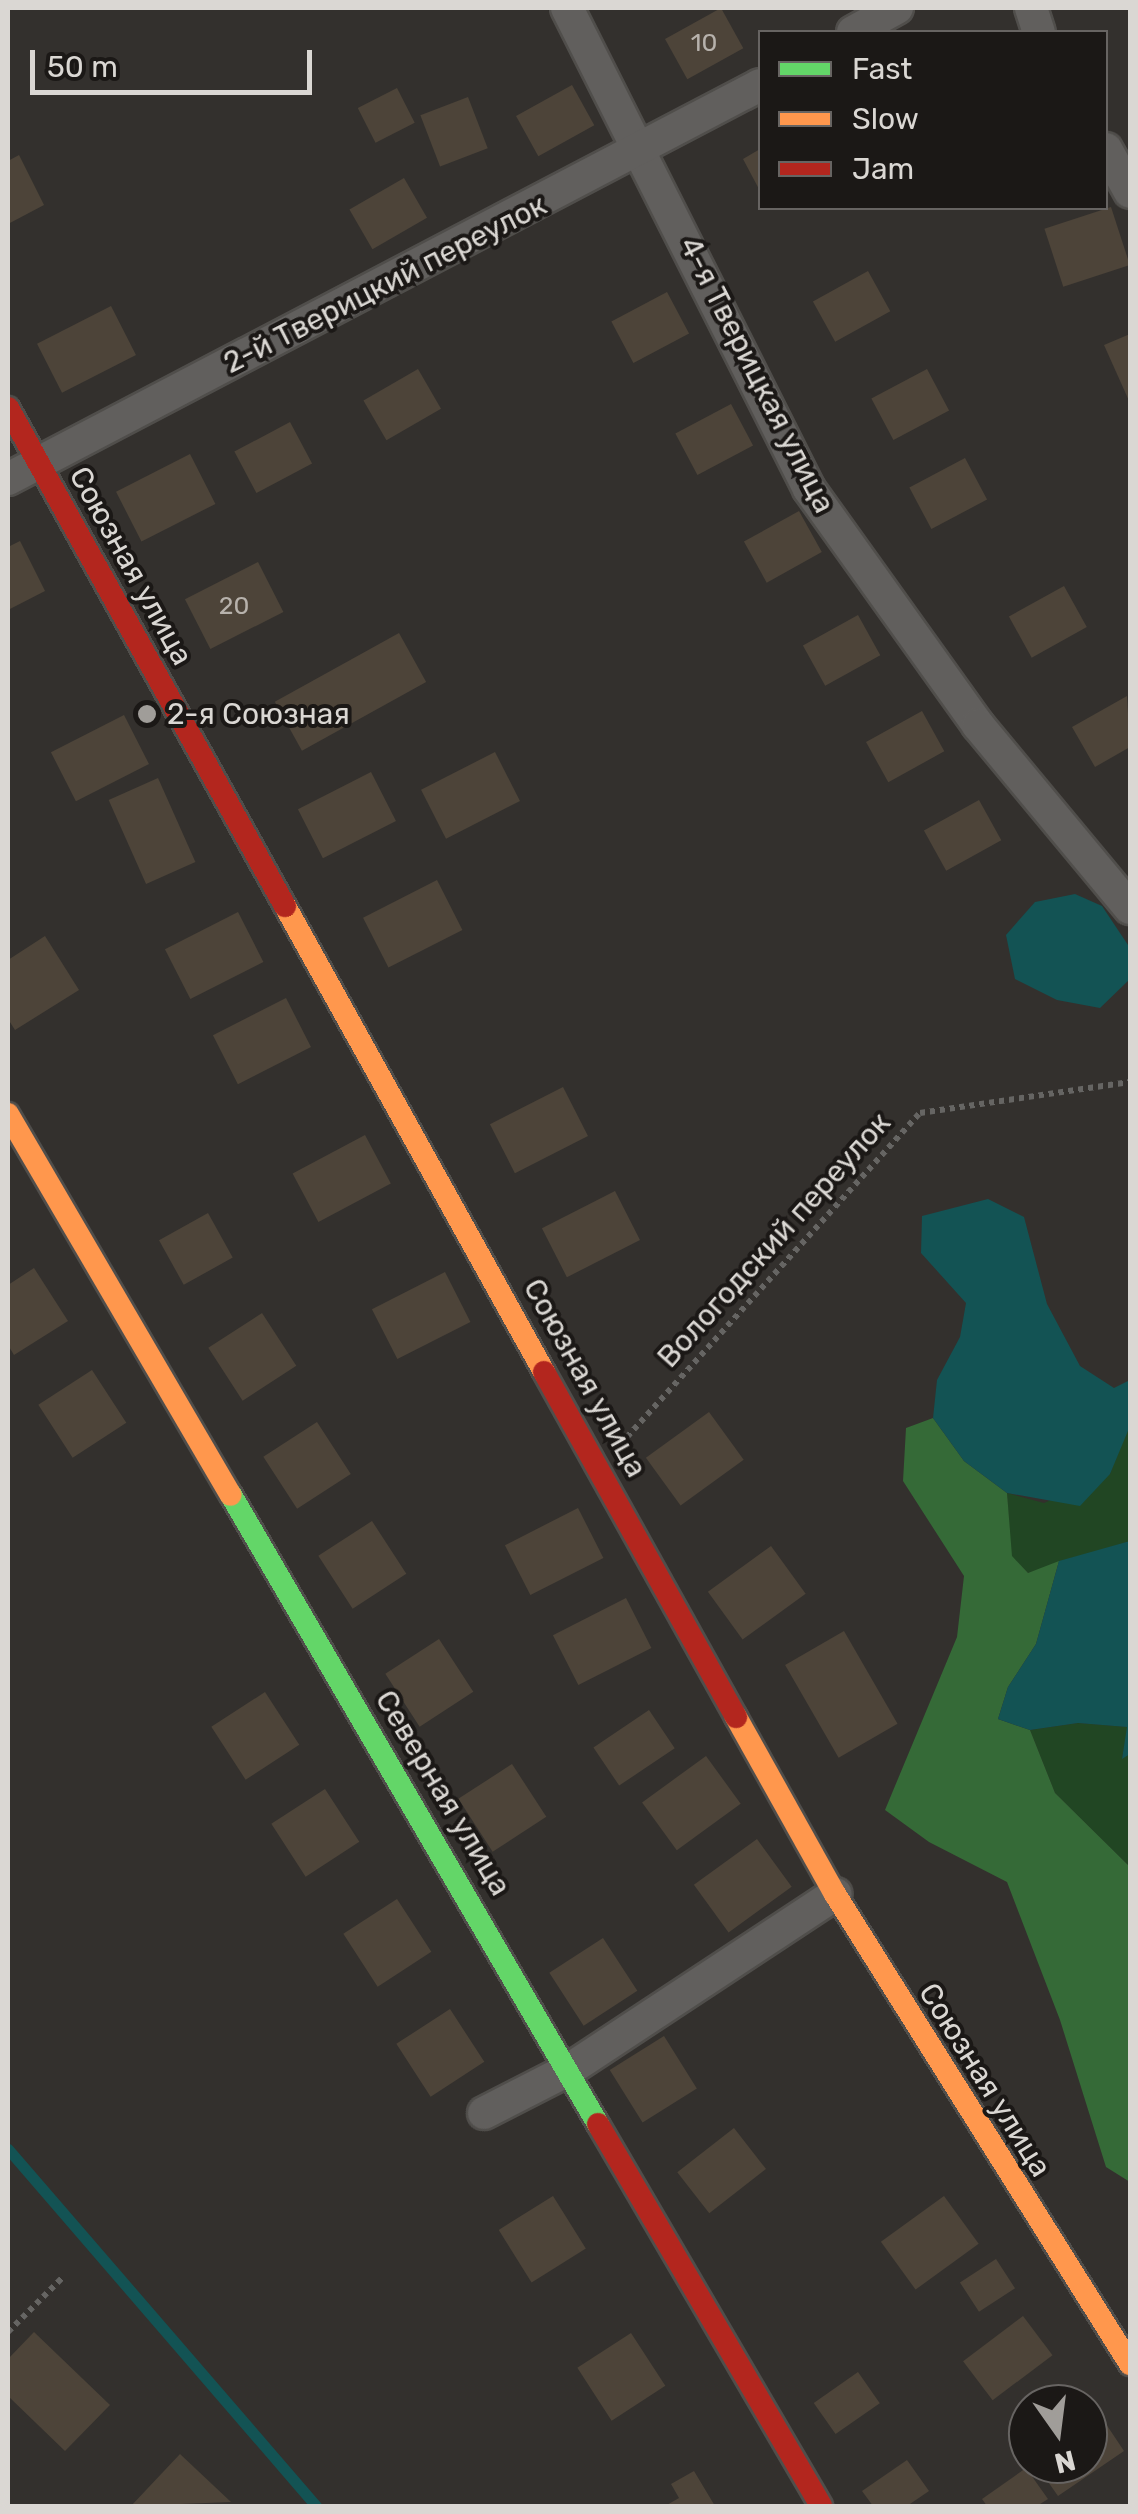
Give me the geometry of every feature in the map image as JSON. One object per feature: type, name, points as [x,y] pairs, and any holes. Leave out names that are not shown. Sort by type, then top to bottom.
[{"type":"street","name":"4-я Тверицкая улица","points":[[567,8],[644,152],[809,490],[978,725],[1130,908]]},
{"type":"street","points":[[857,30],[897,8]]},
{"type":"street","name":"2-й Тверицкий переулок","points":[[8,479],[644,152],[758,86]]},
{"type":"street","points":[[1108,152],[1130,192]]},
{"type":"street","name":"Союзная улица","points":[[8,408],[602,1469],[835,1894],[1130,2364]]},
{"type":"street","name":"Северная улица","points":[[8,1114],[570,2069],[821,2506]]},
{"type":"street","points":[[484,2113],[570,2069],[835,1894]]},
{"type":"path","name":"Вологодский переулок","points":[[602,1469],[920,1113],[1130,1082]]},
{"type":"path","points":[[8,2332],[64,2277]]},
{"type":"green space","points":[[933,1418],[964,1461],[1007,1493],[1012,1556],[1028,1573],[1059,1561],[1036,1644],[1008,1687],[998,1719],[1030,1730],[1055,1793],[1130,1867],[1130,2182],[1106,2167],[1060,2020],[1007,1882],[929,1842],[885,1810],[957,1637],[964,1576],[903,1481],[906,1428]]},
{"type":"green space","points":[[1128,1426],[1130,1541],[1028,1573],[1011,1556],[1007,1493],[1044,1503],[1110,1474]]},
{"type":"green space","points":[[1078,1723],[1128,1727],[1122,1758],[1130,1754],[1130,1867],[1055,1793],[1030,1730]]},
{"type":"water","points":[[1075,894],[1102,906],[1130,948],[1130,979],[1100,1008],[1057,1000],[1015,979],[1006,935],[1035,902]]},
{"type":"water","points":[[988,1199],[1024,1217],[1047,1304],[1080,1366],[1114,1388],[1130,1380],[1130,1426],[1110,1474],[1080,1506],[1007,1493],[964,1461],[933,1418],[937,1380],[960,1337],[966,1303],[921,1253],[922,1216]]},
{"type":"water","points":[[1130,1541],[1130,1754],[1122,1759],[1127,1727],[1078,1723],[1030,1730],[998,1719],[1008,1687],[1036,1644],[1059,1561]]},
{"type":"building","points":[[721,8],[743,48],[687,79],[665,39]]},
{"type":"building","points":[[572,85],[594,125],[538,156],[516,116]]},
{"type":"building","points":[[397,88],[415,123],[376,143],[358,108]]},
{"type":"building","points":[[468,97],[488,148],[440,167],[420,115]]},
{"type":"building","points":[[758,150],[758,187],[743,159]]},
{"type":"building","points":[[19,155],[44,205],[8,224],[8,161]]},
{"type":"building","points":[[404,178],[427,218],[372,249],[349,210]]},
{"type":"building","points":[[1111,207],[1130,265],[1063,287],[1044,229]]},
{"type":"building","points":[[868,271],[890,311],[835,342],[813,302]]},
{"type":"building","points":[[667,292],[689,333],[633,363],[611,322]]},
{"type":"building","points":[[111,306],[136,355],[62,393],[37,344]]},
{"type":"building","points":[[1130,334],[1130,403],[1104,345]]},
{"type":"building","points":[[418,369],[441,409],[386,440],[363,400]]},
{"type":"building","points":[[927,369],[949,410],[893,440],[871,399]]},
{"type":"building","points":[[731,404],[753,445],[697,475],[675,434]]},
{"type":"building","points":[[290,422],[312,463],[256,493],[234,452]]},
{"type":"building","points":[[190,454],[215,504],[141,542],[116,492]]},
{"type":"building","points":[[965,458],[987,499],[931,529],[909,488]]},
{"type":"building","points":[[799,511],[822,552],[767,583],[744,542]]},
{"type":"building","points":[[20,541],[45,591],[8,610],[8,547]]},
{"type":"building","points":[[258,562],[283,612],[210,649],[185,599]]},
{"type":"building","points":[[1064,586],[1087,627],[1032,658],[1009,617]]},
{"type":"building","points":[[858,615],[880,655],[825,686],[803,646]]},
{"type":"building","points":[[399,633],[426,682],[302,751],[275,702]]},
{"type":"building","points":[[1127,696],[1130,747],[1095,767],[1072,727]]},
{"type":"building","points":[[922,711],[944,751],[888,782],[866,742]]},
{"type":"building","points":[[124,715],[149,764],[76,801],[51,752]]},
{"type":"building","points":[[495,752],[520,801],[446,839],[421,790]]},
{"type":"building","points":[[371,772],[396,821],[323,858],[298,809]]},
{"type":"building","points":[[158,778],[195,862],[146,884],[109,800]]},
{"type":"building","points":[[979,800],[1001,840],[946,871],[924,831]]},
{"type":"building","points":[[437,880],[462,930],[388,968],[363,918]]},
{"type":"building","points":[[238,912],[263,962],[190,999],[165,949]]},
{"type":"building","points":[[45,936],[79,990],[15,1030],[8,1019],[8,960]]},
{"type":"building","points":[[286,998],[311,1047],[238,1084],[213,1035]]},
{"type":"building","points":[[563,1087],[588,1136],[515,1173],[490,1124]]},
{"type":"building","points":[[365,1135],[391,1184],[318,1222],[293,1173]]},
{"type":"building","points":[[615,1191],[640,1240],[567,1277],[542,1228]]},
{"type":"building","points":[[208,1213],[233,1258],[184,1285],[159,1240]]},
{"type":"building","points":[[34,1268],[68,1321],[14,1355],[8,1345],[8,1285]]},
{"type":"building","points":[[445,1272],[470,1322],[397,1359],[372,1309]]},
{"type":"building","points":[[262,1313],[296,1366],[243,1401],[208,1348]]},
{"type":"building","points":[[92,1370],[126,1423],[73,1458],[38,1405]]},
{"type":"building","points":[[709,1412],[744,1460],[681,1506],[646,1458]]},
{"type":"building","points":[[317,1422],[351,1474],[297,1509],[263,1457]]},
{"type":"building","points":[[578,1508],[603,1558],[530,1595],[505,1545]]},
{"type":"building","points":[[372,1521],[406,1574],[353,1609],[318,1556]]},
{"type":"building","points":[[771,1546],[806,1594],[743,1640],[708,1592]]},
{"type":"building","points":[[626,1598],[651,1648],[578,1685],[553,1635]]},
{"type":"building","points":[[844,1631],[898,1724],[839,1758],[785,1665]]},
{"type":"building","points":[[439,1639],[473,1692],[420,1727],[385,1674]]},
{"type":"building","points":[[265,1692],[299,1745],[246,1780],[211,1727]]},
{"type":"building","points":[[649,1710],[675,1748],[619,1786],[593,1747]]},
{"type":"building","points":[[706,1756],[741,1804],[677,1850],[642,1802]]},
{"type":"building","points":[[512,1764],[546,1817],[493,1852],[458,1799]]},
{"type":"building","points":[[325,1789],[359,1842],[306,1877],[271,1824]]},
{"type":"building","points":[[757,1839],[792,1887],[729,1933],[694,1885]]},
{"type":"building","points":[[397,1899],[431,1952],[378,1987],[343,1934]]},
{"type":"building","points":[[603,1938],[637,1991],[584,2026],[549,1973]]},
{"type":"building","points":[[450,2009],[484,2062],[431,2097],[396,2044]]},
{"type":"building","points":[[664,2036],[697,2089],[643,2122],[610,2070]]},
{"type":"building","points":[[734,2128],[766,2169],[709,2213],[677,2172]]},
{"type":"building","points":[[553,2196],[586,2249],[532,2282],[499,2230]]},
{"type":"building","points":[[944,2196],[979,2244],[916,2290],[881,2242]]},
{"type":"building","points":[[996,2259],[1015,2288],[979,2312],[960,2282]]},
{"type":"building","points":[[1023,2316],[1052,2355],[1014,2384],[1008,2384],[1008,2389],[993,2400],[963,2361]]},
{"type":"building","points":[[34,2332],[110,2405],[65,2451],[8,2396],[8,2359]]},
{"type":"building","points":[[631,2333],[665,2386],[612,2421],[577,2368]]},
{"type":"building","points":[[858,2372],[880,2403],[836,2434],[814,2403]]},
{"type":"building","points":[[1108,2427],[1124,2451],[1108,2462]]},
{"type":"building","points":[[180,2454],[231,2502],[131,2506]]},
{"type":"building","points":[[907,2460],[929,2491],[907,2506],[873,2506],[862,2491]]},
{"type":"building","points":[[694,2471],[715,2506],[665,2506],[679,2498],[671,2484]]},
{"type":"building","points":[[1008,2481],[1008,2484],[1037,2484],[1048,2499],[1037,2506],[987,2506],[982,2499]]},
{"type":"building","points":[[1050,2484],[1076,2484],[1058,2496]]},
{"type":"waterway","points":[[8,2149],[316,2506]]},
{"type":"traffic: fast","points":[[231,1495],[598,2124]]},
{"type":"traffic: slow","points":[[285,906],[544,1372]]},
{"type":"traffic: slow","points":[[8,1114],[231,1495]]},
{"type":"traffic: slow","points":[[736,1717],[835,1894],[1130,2364]]},
{"type":"traffic: jam","points":[[8,408],[285,906]]},
{"type":"traffic: jam","points":[[544,1372],[736,1717]]},
{"type":"traffic: jam","points":[[598,2124],[821,2506]]},
{"type":"place","name":"2-я Союзная","points":[[147,714]]}]
